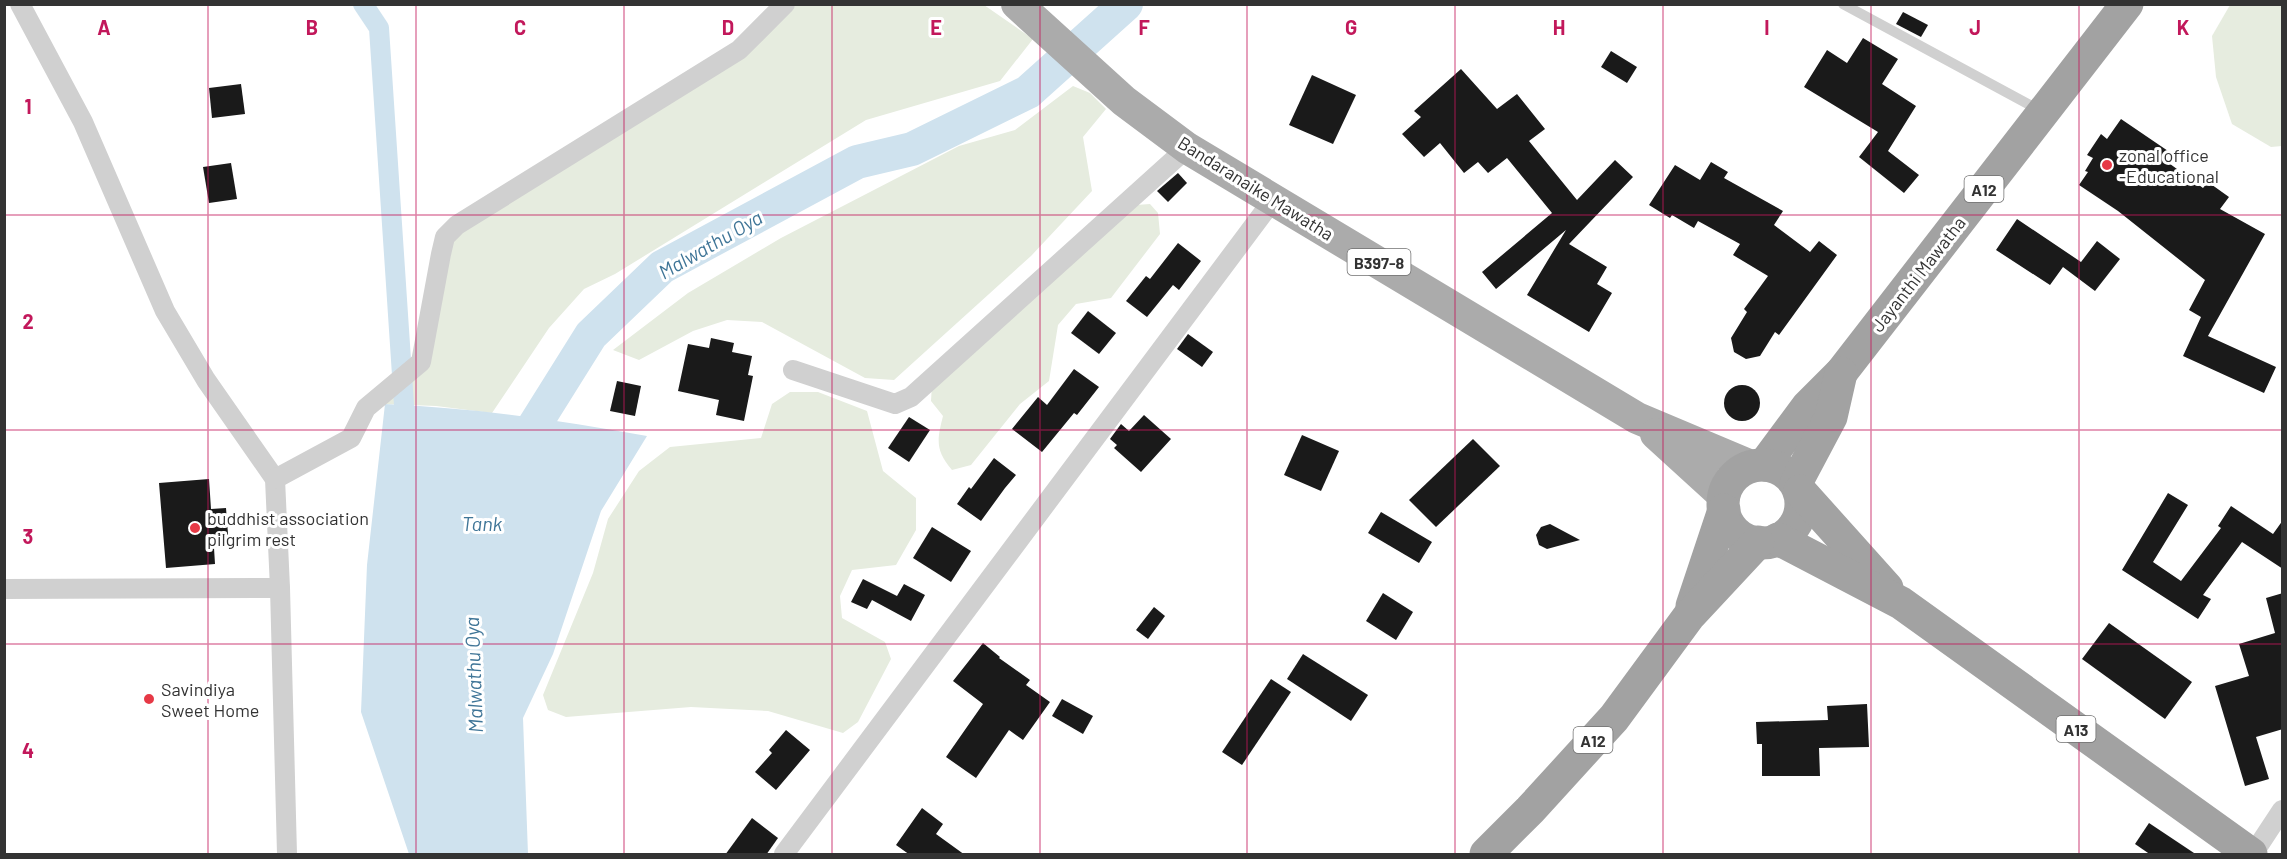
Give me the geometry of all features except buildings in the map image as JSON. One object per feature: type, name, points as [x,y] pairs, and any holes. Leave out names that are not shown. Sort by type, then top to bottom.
[{"type":"highway","name":"Jayanthi Mawatha","points":[[1757,465],[1807,407],[1841,374],[2127,4]]},
{"type":"highway","name":"Jayanthi Mawatha","points":[[1798,487],[1831,417],[1841,374]]},
{"type":"highway","points":[[1757,465],[1776,467],[1787,473],[1798,487],[1802,505],[1798,519],[1790,532],[1768,541],[1746,539],[1736,532],[1728,522],[1724,503],[1733,477],[1757,465]]},
{"type":"highway","name":"A13","points":[[1798,487],[1901,603]]},
{"type":"highway","name":"A12","points":[[1689,616],[1724,503]]},
{"type":"highway","name":"A13","points":[[1768,541],[1901,603],[2252,855]]},
{"type":"highway","name":"A12","points":[[1486,855],[1614,718],[1689,616],[1768,541]]},
{"type":"main road","name":"Bandaranaike Mawatha","points":[[1021,7],[1124,101],[1188,148],[1637,418],[1757,465]]},
{"type":"main road","name":"Bandaranaike Mawatha","points":[[1637,418],[1724,503]]},
{"type":"street","points":[[20,4],[83,122],[165,311],[206,380],[275,479],[287,855]]},
{"type":"street","points":[[275,479],[351,438],[366,408],[421,362],[445,237],[457,225],[739,50],[785,4]]},
{"type":"street","points":[[793,370],[895,404],[911,397],[1188,148]]},
{"type":"street","points":[[784,855],[1273,200]]},
{"type":"street","points":[[4,589],[280,588]]},
{"type":"street","points":[[2252,855],[2283,810]]},
{"type":"lane","points":[[1843,4],[2042,112]]},
{"type":"shaded area","points":[[785,5],[984,5],[1033,39],[1000,81],[866,120],[615,274],[584,289],[549,328],[492,413],[436,406],[385,404],[421,362],[445,237],[739,50]]},
{"type":"shaded area","points":[[2230,5],[2282,5],[2282,146],[2271,147],[2232,124],[2216,77],[2212,36]]},
{"type":"shaded area","points":[[1073,86],[1090,93],[1106,109],[1083,137],[1092,191],[1031,256],[894,380],[865,378],[762,322],[727,320],[693,331],[639,360],[613,350],[688,293],[781,238],[959,146],[1015,130]]},
{"type":"shaded area","points":[[1150,204],[1158,213],[1160,234],[1111,298],[1076,304],[1058,325],[1049,381],[1020,404],[971,465],[952,470],[940,450],[939,432],[943,416],[931,401],[932,384],[1136,205]]},
{"type":"shaded area","points":[[790,392],[818,392],[867,411],[883,471],[916,498],[916,530],[896,565],[852,570],[840,596],[842,618],[885,642],[891,659],[858,722],[843,733],[768,711],[691,707],[566,717],[548,710],[543,695],[593,573],[608,519],[639,471],[670,447],[761,438],[772,404]]},
{"type":"water","name":"Tank","points":[[385,404],[451,408],[517,416],[647,436],[601,511],[553,654],[523,718],[528,854],[409,854],[361,712],[367,565]]},
{"type":"waterway","points":[[363,4],[379,28],[404,405]]},
{"type":"waterway","name":"Malwathu Oya","points":[[514,458],[591,335],[662,267],[857,162],[912,149],[1028,92],[1126,4]]},
{"type":"place","name":"zonal office -Educational","points":[[2107,165]]},
{"type":"place","name":"buddhist association pilgrim rest","points":[[195,528]]},
{"type":"place","name":"Savindiya Sweet Home","points":[[149,699]]}]
